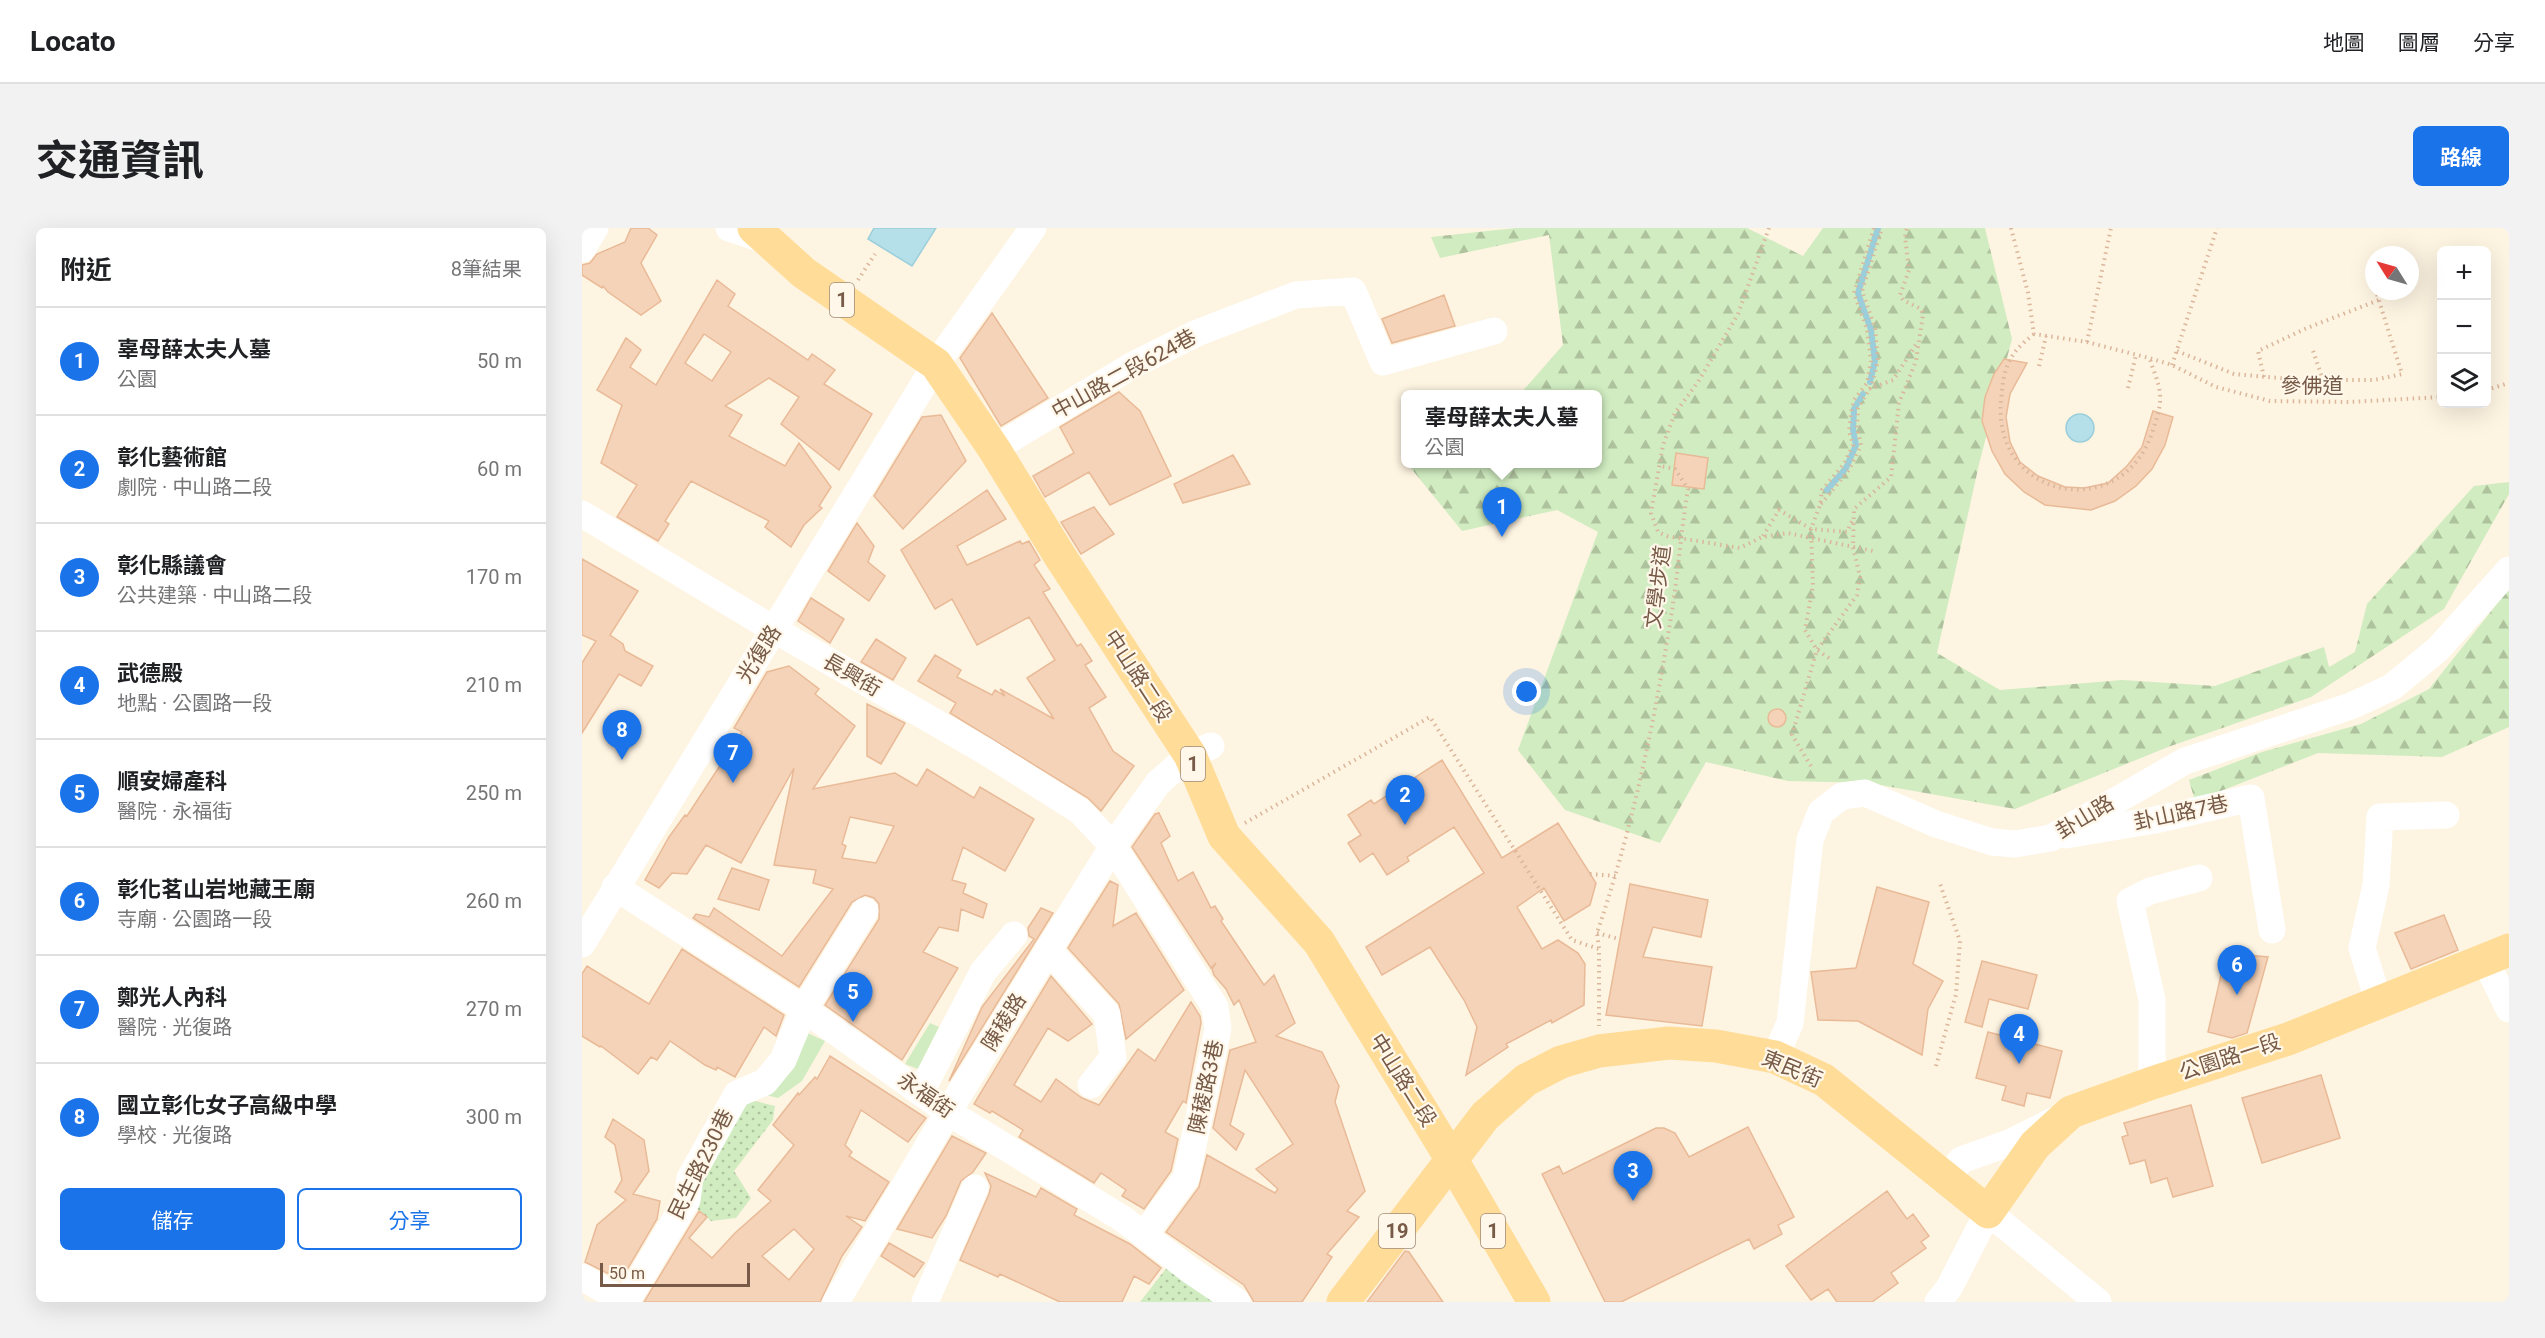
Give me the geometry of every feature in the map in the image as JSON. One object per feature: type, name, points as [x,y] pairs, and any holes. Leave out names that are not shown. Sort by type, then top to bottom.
[{"type":"main road","name":"中山路二段","points":[[761,234],[804,273],[936,364],[994,449],[1063,561],[1200,750],[1224,836],[1319,942],[1452,1160],[1534,1302]]},
{"type":"main road","name":"公園路一段","points":[[1988,1212],[2035,1145],[2071,1112],[2288,1039],[2497,955]]},
{"type":"main road","name":"東民街","points":[[1452,1160],[1485,1116],[1526,1080],[1561,1062],[1599,1051],[1669,1043],[1716,1046],[1775,1057],[1824,1080],[1988,1212]]},
{"type":"main road","name":"19","points":[[1343,1302],[1452,1160]]},
{"type":"street","points":[[582,249],[595,228]]},
{"type":"street","points":[[729,228],[761,234]]},
{"type":"street","name":"光復路","points":[[582,944],[936,364],[1034,228]]},
{"type":"street","name":"中山路二段624巷","points":[[994,449],[1133,365],[1197,333],[1296,295],[1353,291],[1383,362],[1494,331]]},
{"type":"street","name":"長興街","points":[[582,514],[774,630],[985,751],[1080,811],[1113,846]]},
{"type":"street","name":"卦山路","points":[[1775,1057],[1790,1023],[1810,840],[1821,812],[1842,796],[1865,793],[1936,824],[1992,842],[2015,844],[2050,838],[2185,761],[2351,706],[2391,687],[2438,649],[2509,570]]},
{"type":"street","name":"陳稜路","points":[[836,1302],[948,1112],[1113,846],[1158,783],[1200,750]]},
{"type":"street","name":"卦山路7巷","points":[[2050,838],[2155,820],[2251,798],[2272,930]]},
{"type":"street","points":[[2379,1003],[2362,948],[2376,885],[2380,817],[2446,815]]},
{"type":"street","name":"陳稜路3巷","points":[[1113,846],[1215,1007],[1218,1029],[1186,1178],[1144,1235]]},
{"type":"street","points":[[2152,1083],[2152,1000],[2130,901],[2151,891],[2199,878]]},
{"type":"street","name":"永福街","points":[[615,887],[804,1009],[948,1112],[1123,1219],[1237,1302]]},
{"type":"street","name":"民生路230巷","points":[[607,1294],[687,1200],[690,1178],[737,1094],[765,1082],[783,1060],[804,1009],[865,911]]},
{"type":"street","points":[[921,1092],[983,972],[1014,934]]},
{"type":"street","points":[[1048,950],[1107,1014],[1113,1057],[1091,1084]]},
{"type":"street","points":[[2497,955],[2509,1009]]},
{"type":"street","points":[[1948,1178],[1961,1160],[2009,1143],[2071,1112]]},
{"type":"street","points":[[925,1302],[975,1188]]},
{"type":"street","points":[[1938,1302],[1948,1288],[1988,1212]]},
{"type":"street","name":"東民街","points":[[1988,1212],[2098,1302]]},
{"type":"path","name":"文學步道","points":[[1599,1051],[1597,933],[1632,820],[1656,705],[1682,539],[1658,532],[1651,513],[1664,445],[1675,413],[1698,382],[1738,314],[1769,228]]},
{"type":"path","points":[[1829,658],[1817,650],[1806,630],[1813,586],[1811,529],[1820,505],[1822,490],[1844,464],[1852,445],[1849,431],[1852,407],[1865,386],[1871,361],[1867,329],[1854,293],[1874,228]]},
{"type":"path","points":[[1820,505],[1849,470],[1861,445],[1857,428],[1858,408],[1870,389],[1878,360],[1875,328],[1862,291],[1882,228]]},
{"type":"path","points":[[1811,766],[1792,735],[1817,650],[1857,595],[1860,577],[1853,547],[1854,509],[1891,477],[1899,404],[1914,368],[1919,340],[1923,315],[1921,309],[1903,300],[1900,295],[1909,270],[1905,237],[1907,228]]},
{"type":"path","points":[[2011,228],[2028,293],[2034,334]]},
{"type":"path","points":[[2086,342],[2110,228]]},
{"type":"path","points":[[2172,365],[2217,228]]},
{"type":"path","points":[[2177,351],[2234,374],[2264,377],[2323,380],[2374,380],[2402,374],[2379,300],[2307,328],[2258,351],[2264,377]]},
{"type":"path","points":[[2034,334],[2046,336],[2086,342],[2149,358],[2160,392],[2160,410],[2149,445],[2138,462],[2122,476],[2106,484],[2083,489],[2048,485],[2034,478],[2015,459],[2002,425],[2001,382],[2011,358],[2020,345],[2034,334]]},
{"type":"path","points":[[2039,366],[2046,336]]},
{"type":"path","points":[[1870,389],[1893,380],[1919,340]]},
{"type":"path","points":[[2313,351],[2323,380]]},
{"type":"path","points":[[2128,388],[2136,355]]},
{"type":"path","name":"參佛道","points":[[2149,358],[2172,365],[2216,387],[2270,401],[2349,402],[2437,397]]},
{"type":"path","points":[[2491,389],[2509,383]]},
{"type":"path","points":[[1865,386],[1870,389]]},
{"type":"path","points":[[1660,466],[1675,469],[1688,489],[1682,539],[1740,548],[1762,537],[1788,533],[1873,551]]},
{"type":"path","points":[[1762,537],[1779,510],[1811,529],[1847,532],[1853,519]]},
{"type":"path","points":[[1224,836],[1430,717],[1572,940],[1599,949]]},
{"type":"path","points":[[1590,874],[1616,876]]},
{"type":"path","points":[[1936,1066],[1956,994],[1960,940],[1939,881]]},
{"type":"path","points":[[1597,933],[1619,939]]},
{"type":"green space","points":[[1516,228],[1747,228],[1803,256],[1823,228],[1985,228],[2012,339],[1980,460],[1937,653],[2000,690],[2122,680],[2215,686],[2324,647],[2329,667],[2355,652],[2367,604],[2474,486],[2509,482],[2509,494],[2444,609],[2311,697],[2168,747],[2015,809],[1869,783],[1788,781],[1706,762],[1660,843],[1565,810],[1518,750],[1598,532],[1557,510],[1462,531],[1411,468],[1602,468],[1602,390],[1524,390],[1563,345],[1549,235],[1440,258],[1431,237]]},
{"type":"green space","points":[[2509,589],[2509,727],[2442,757],[2318,753],[2195,801],[2189,780],[2262,752],[2361,724],[2429,689]]},
{"type":"green space","points":[[930,1023],[939,1027],[918,1069],[905,1064]]},
{"type":"green space","points":[[796,1028],[825,1041],[802,1081],[778,1098],[758,1093]]},
{"type":"green space","points":[[743,1098],[775,1106],[773,1120],[734,1171],[751,1198],[736,1218],[711,1221],[695,1207],[694,1189]]},
{"type":"green space","points":[[1168,1266],[1227,1302],[1140,1302]]},
{"type":"water","points":[[874,228],[936,228],[912,266],[868,239]]},
{"type":"water","points":[[2080,414],[2090,418],[2094,428],[2090,438],[2080,442],[2070,438],[2066,428],[2070,418]]},
{"type":"building","points":[[631,228],[648,228],[657,235],[641,263],[661,301],[641,315],[603,286],[602,288],[582,275],[582,265],[590,263],[597,254],[625,242]]},
{"type":"building","points":[[717,280],[735,294],[728,306],[808,360],[812,354],[835,370],[824,384],[872,414],[839,470],[781,424],[799,397],[769,378],[725,406],[742,415],[729,436],[785,466],[799,443],[831,487],[819,506],[822,508],[804,525],[791,547],[765,527],[769,521],[691,481],[665,521],[669,524],[658,541],[617,517],[637,485],[601,463],[622,405],[597,390],[626,338],[641,350],[630,367],[656,385]],"holes":[[[704,334],[731,352],[712,381],[685,363]]]},
{"type":"building","points":[[1444,295],[1455,326],[1392,343],[1382,319]]},
{"type":"building","points":[[992,313],[1048,398],[1001,426],[960,358]]},
{"type":"building","points":[[2004,359],[2027,363],[2010,394],[2006,417],[2010,442],[2020,462],[2038,476],[2065,487],[2084,488],[2108,483],[2127,466],[2142,447],[2153,411],[2173,417],[2165,445],[2152,469],[2136,486],[2115,501],[2091,510],[2045,505],[2024,492],[2005,474],[1992,451],[1982,421],[1985,397],[1994,374]]},
{"type":"building","points":[[1119,392],[1140,411],[1171,476],[1110,505],[1089,472],[1045,497],[1033,476],[1074,453],[1060,427]]},
{"type":"building","points":[[941,415],[966,461],[903,529],[874,496],[922,417]]},
{"type":"building","points":[[1676,453],[1708,458],[1704,489],[1672,485]]},
{"type":"building","points":[[1233,455],[1250,484],[1183,503],[1174,484]]},
{"type":"building","points":[[987,490],[1006,519],[957,546],[967,565],[1020,541],[1022,544],[1029,541],[1040,560],[1034,565],[1050,589],[1043,592],[1077,646],[1081,644],[1092,661],[1085,665],[1106,697],[1089,708],[1113,751],[1134,766],[1101,811],[1088,798],[950,713],[956,703],[918,681],[935,655],[961,670],[957,677],[992,695],[995,690],[1005,696],[1000,689],[1054,719],[1027,678],[1055,660],[1029,617],[977,645],[952,599],[935,609],[901,550]]},
{"type":"building","points":[[1094,507],[1114,534],[1081,554],[1061,522]]},
{"type":"building","points":[[857,523],[874,546],[868,562],[885,576],[869,601],[828,571]]},
{"type":"building","points":[[582,559],[638,591],[610,635],[623,644],[625,651],[653,666],[641,686],[619,674],[582,733],[582,663],[596,641],[582,635]]},
{"type":"building","points":[[811,598],[844,619],[830,643],[798,621]]},
{"type":"building","points":[[876,639],[906,658],[893,680],[861,662]]},
{"type":"building","points":[[789,666],[819,689],[815,694],[855,726],[813,789],[895,773],[917,786],[927,769],[974,798],[980,787],[1034,819],[1005,871],[963,847],[952,880],[966,884],[963,893],[987,904],[983,918],[961,909],[958,931],[939,927],[923,952],[958,968],[902,1060],[825,1005],[879,919],[879,904],[874,898],[865,895],[852,902],[799,987],[693,918],[696,914],[709,917],[714,908],[782,956],[833,889],[813,883],[816,870],[774,865],[794,768],[741,863],[706,845],[687,874],[672,873],[659,888],[645,880],[669,837],[685,815],[687,816],[742,732],[734,728],[767,672]],"holes":[[[850,817],[894,826],[876,863],[842,858],[846,846],[842,844]]]},
{"type":"building","points":[[867,704],[905,723],[881,764],[867,756]]},
{"type":"building","points":[[1777,709],[1783,712],[1786,718],[1783,724],[1777,727],[1771,724],[1768,718],[1771,712]]},
{"type":"building","points":[[1442,760],[1502,858],[1558,823],[1596,883],[1590,905],[1564,921],[1544,888],[1517,907],[1542,949],[1558,940],[1578,953],[1585,964],[1584,1005],[1506,1044],[1508,1047],[1466,1075],[1477,1027],[1464,1000],[1430,947],[1382,975],[1366,947],[1484,873],[1454,827],[1407,857],[1409,861],[1387,875],[1373,853],[1360,862],[1348,843],[1361,835],[1348,815],[1371,800],[1374,804]]},
{"type":"building","points":[[1159,813],[1170,836],[1161,843],[1178,881],[1193,872],[1211,908],[1215,906],[1223,919],[1221,921],[1264,985],[1274,975],[1295,1023],[1276,1036],[1322,1052],[1339,1086],[1335,1102],[1365,1191],[1347,1211],[1359,1217],[1327,1254],[1332,1257],[1302,1302],[1254,1302],[1244,1285],[1166,1232],[1199,1187],[1207,1155],[1275,1193],[1278,1189],[1256,1169],[1293,1144],[1245,1070],[1230,1125],[1244,1134],[1236,1150],[1213,1128],[1230,1050],[1256,1042],[1239,1000],[1234,1005],[1226,989],[1214,975],[1212,969],[1216,963],[1211,968],[1132,847],[1155,814]]},
{"type":"building","points":[[732,868],[769,880],[759,910],[718,899]]},
{"type":"building","points":[[1110,881],[1118,885],[1113,926],[1136,913],[1184,990],[1126,1039],[1119,1004],[1068,948]]},
{"type":"building","points":[[1630,884],[1708,900],[1701,937],[1653,927],[1643,957],[1712,967],[1702,1026],[1606,1015]]},
{"type":"building","points":[[1877,887],[1929,902],[1913,964],[1943,981],[1928,1009],[1922,1055],[1858,1021],[1818,1020],[1811,972],[1856,968]]},
{"type":"building","points":[[1041,908],[1053,913],[949,1081],[982,1007],[1034,939],[1029,936],[1028,928]]},
{"type":"building","points":[[2444,915],[2458,950],[2411,969],[2395,933]]},
{"type":"building","points":[[682,949],[784,1015],[776,1036],[764,1027],[735,1077],[717,1067],[716,1070],[705,1065],[670,1041],[657,1060],[651,1057],[638,1074],[601,1046],[582,1036],[582,974],[587,966],[649,1004]]},
{"type":"building","points":[[2226,953],[2268,957],[2247,1033],[2232,1038],[2208,1032]]},
{"type":"building","points":[[1982,961],[2037,975],[2028,1009],[1989,999],[1982,1027],[1965,1022]]},
{"type":"building","points":[[1051,976],[1092,1024],[1068,1041],[1048,1028],[1014,1085],[1041,1102],[1056,1079],[1082,1098],[1099,1105],[1138,1049],[1155,1061],[1191,1002],[1200,1016],[1201,1023],[1186,1103],[1183,1101],[1165,1132],[1178,1139],[1171,1171],[1144,1209],[1122,1196],[1126,1190],[1101,1173],[1094,1183],[1019,1137],[1023,1130],[992,1111],[990,1113],[974,1104]]},
{"type":"building","points":[[1988,1032],[2062,1051],[2050,1098],[2027,1093],[2024,1106],[2002,1100],[2006,1086],[1976,1078]]},
{"type":"building","points":[[830,1056],[926,1118],[908,1142],[861,1110],[845,1145],[852,1152],[849,1156],[889,1182],[865,1221],[846,1216],[862,1227],[842,1256],[820,1302],[644,1302],[699,1211],[707,1217],[689,1238],[712,1258],[735,1233],[771,1201],[758,1190],[794,1145],[773,1125],[798,1093],[799,1095],[815,1077],[817,1079]],"holes":[[[794,1229],[814,1249],[789,1280],[762,1256]]]},
{"type":"building","points":[[2321,1075],[2340,1138],[2262,1163],[2242,1098]]},
{"type":"building","points":[[2191,1105],[2213,1186],[2173,1197],[2167,1178],[2151,1183],[2145,1160],[2130,1164],[2122,1137],[2128,1135],[2124,1123]]},
{"type":"building","points":[[613,1119],[644,1140],[649,1171],[633,1194],[660,1201],[657,1219],[624,1275],[607,1273],[585,1262],[597,1225],[626,1200],[615,1192],[622,1180],[615,1145],[605,1137]]},
{"type":"building","points":[[1748,1127],[1794,1217],[1778,1225],[1782,1234],[1754,1249],[1749,1239],[1621,1302],[1605,1302],[1542,1174],[1559,1166],[1563,1174],[1656,1128],[1664,1128],[1675,1133],[1689,1157]]},
{"type":"building","points":[[952,1136],[986,1153],[973,1172],[961,1181],[946,1216],[932,1238],[897,1229]]},
{"type":"building","points":[[985,1173],[1036,1197],[1041,1188],[1077,1209],[1074,1215],[1130,1244],[1161,1268],[1149,1284],[1134,1276],[1122,1302],[1060,1302],[1000,1274],[998,1277],[960,1260],[989,1194],[991,1186]]},
{"type":"building","points":[[1887,1191],[1907,1219],[1913,1214],[1929,1236],[1921,1242],[1926,1248],[1891,1273],[1898,1283],[1872,1302],[1837,1302],[1828,1289],[1811,1300],[1786,1266]]},
{"type":"building","points":[[889,1243],[924,1263],[914,1277],[881,1256]]},
{"type":"building","points":[[1405,1251],[1409,1252],[1443,1302],[1367,1302]]},
{"type":"waterway","points":[[1870,382],[1875,361],[1871,330],[1858,293],[1878,228]]},
{"type":"waterway","points":[[1827,490],[1846,468],[1856,445],[1853,430],[1854,409],[1863,394]]},
{"type":"place","name":"辜母薛太夫人墓","points":[[1502,537]]},
{"type":"place","name":"國立彰化女子高級中學","points":[[622,760]]},
{"type":"place","name":"鄭光人內科","points":[[733,783]]},
{"type":"place","name":"彰化藝術館","points":[[1405,825]]},
{"type":"place","name":"彰化茗山岩地藏王廟","points":[[2237,995]]},
{"type":"place","name":"順安婦產科","points":[[853,1022]]},
{"type":"place","name":"武德殿","points":[[2019,1064]]},
{"type":"place","name":"彰化縣議會","points":[[1633,1201]]}]
